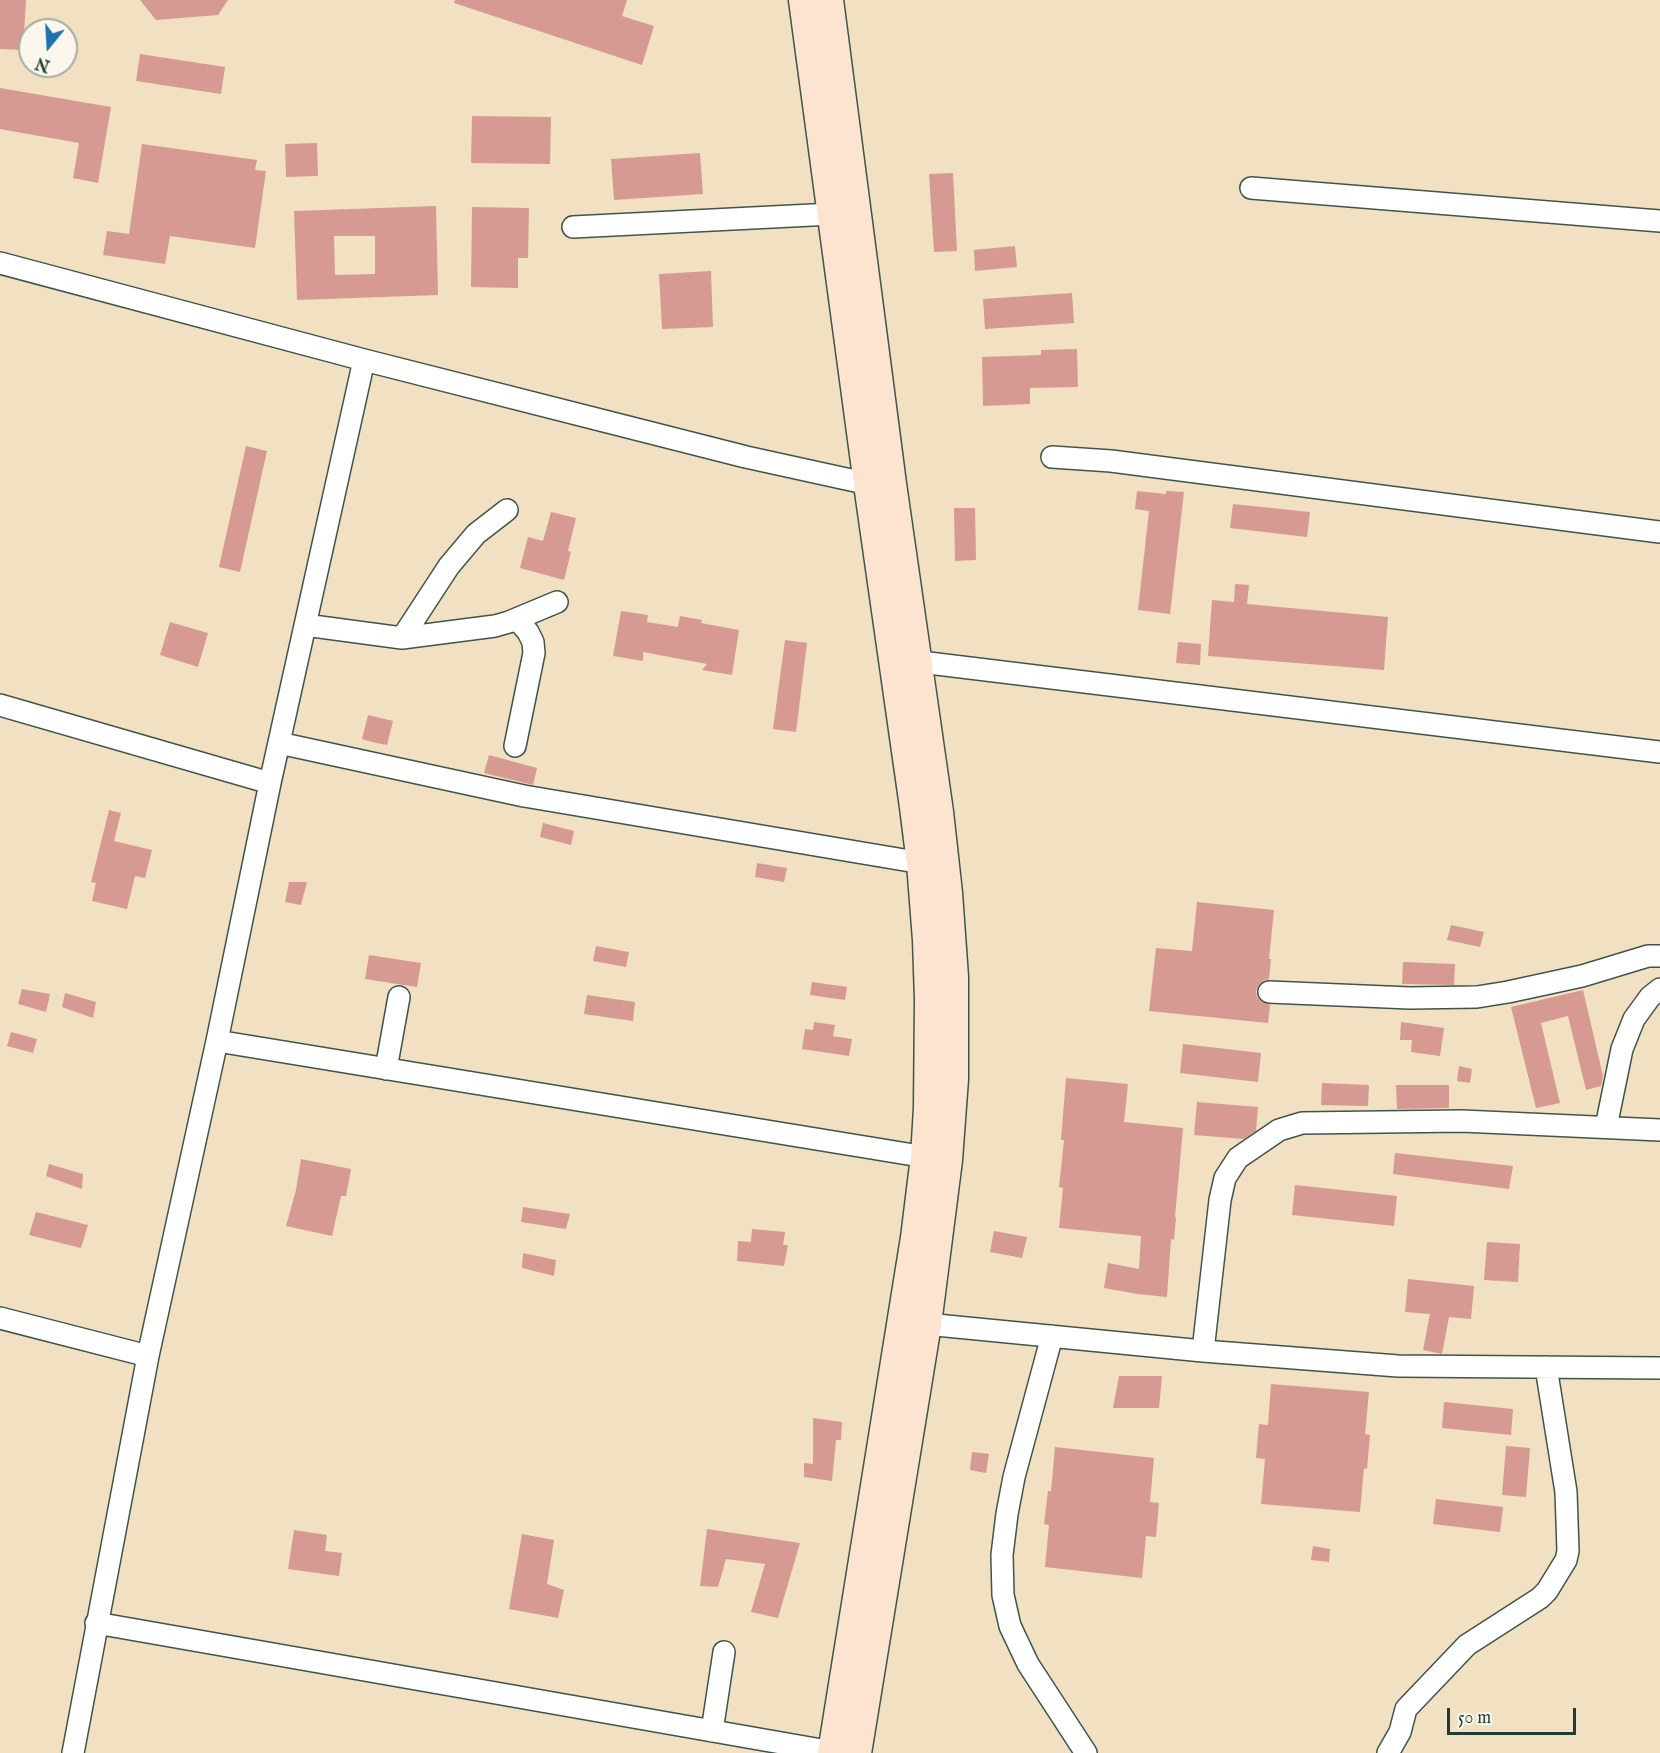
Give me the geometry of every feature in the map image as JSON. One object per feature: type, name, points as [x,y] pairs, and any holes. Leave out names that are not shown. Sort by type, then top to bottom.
[{"type":"main road","points":[[804,0],[869,484],[905,660],[947,892],[953,977],[953,1079],[947,1160],[926,1324],[841,1753]]},
{"type":"main road","points":[[828,0],[891,484],[928,940],[930,1000],[926,1157],[841,1753]]},
{"type":"street","points":[[1251,188],[1660,221]]},
{"type":"street","points":[[573,226],[832,214]]},
{"type":"street","points":[[0,263],[364,360],[746,457],[869,484]]},
{"type":"street","points":[[73,1753],[148,1356],[217,1041],[270,783],[364,360]]},
{"type":"street","points":[[1052,457],[1112,461],[1660,532]]},
{"type":"street","points":[[402,638],[449,566],[476,534],[507,510]]},
{"type":"street","points":[[305,626],[402,638],[495,626],[556,603]]},
{"type":"street","points":[[515,746],[534,653],[533,642],[517,619]]},
{"type":"street","points":[[905,660],[1660,752]]},
{"type":"street","points":[[0,705],[270,783]]},
{"type":"street","points":[[279,743],[524,796],[922,863]]},
{"type":"street","points":[[1269,992],[1410,998],[1477,997],[1582,976],[1648,956],[1660,956]]},
{"type":"street","points":[[1606,1127],[1622,1049],[1634,1019],[1660,989]]},
{"type":"street","points":[[386,1069],[399,998]]},
{"type":"street","points":[[217,1041],[926,1157]]},
{"type":"street","points":[[1203,1351],[1220,1200],[1225,1178],[1238,1158],[1279,1130],[1302,1123],[1462,1121],[1660,1130]]},
{"type":"street","points":[[0,1318],[148,1356]]},
{"type":"street","points":[[926,1324],[1203,1351],[1398,1366],[1660,1368]]},
{"type":"street","points":[[1052,1336],[1014,1477],[1002,1555],[1003,1595],[1010,1626],[1028,1664],[1086,1753]]},
{"type":"street","points":[[1388,1753],[1400,1732],[1406,1709],[1467,1646],[1547,1592],[1566,1560],[1568,1551],[1566,1492],[1546,1367]]},
{"type":"street","points":[[96,1623],[841,1753]]},
{"type":"street","points":[[712,1731],[724,1652]]},
{"type":"building","points":[[0,0],[26,0],[25,18],[18,18],[18,50],[0,49]]},
{"type":"building","points":[[140,0],[228,0],[218,15],[156,20]]},
{"type":"building","points":[[455,0],[627,0],[622,16],[654,26],[642,65],[454,3]]},
{"type":"building","points":[[140,54],[225,67],[221,94],[136,81]]},
{"type":"building","points":[[0,88],[111,107],[98,183],[73,178],[79,143],[0,129]]},
{"type":"building","points":[[472,116],[551,117],[550,164],[471,163]]},
{"type":"building","points":[[317,143],[318,176],[286,177],[285,144]]},
{"type":"building","points":[[142,144],[257,160],[255,170],[266,171],[255,248],[170,236],[165,264],[103,255],[107,231],[129,234]]},
{"type":"building","points":[[700,153],[703,194],[614,200],[611,159]]},
{"type":"building","points":[[953,173],[957,251],[934,252],[929,174]]},
{"type":"building","points":[[436,206],[438,295],[297,300],[294,211]],"holes":[[[334,236],[375,236],[375,274],[335,275]]]},
{"type":"building","points":[[472,207],[529,208],[528,258],[518,258],[518,288],[471,287]]},
{"type":"building","points":[[1015,246],[1017,267],[975,271],[974,250]]},
{"type":"building","points":[[711,271],[713,327],[662,329],[659,274]]},
{"type":"building","points":[[1072,293],[1074,323],[985,329],[983,299]]},
{"type":"building","points":[[1077,349],[1078,387],[1030,388],[1030,404],[983,406],[982,357],[1041,355],[1041,350]]},
{"type":"building","points":[[246,446],[267,451],[240,572],[219,567]]},
{"type":"building","points":[[1137,491],[1166,494],[1166,491],[1184,492],[1170,614],[1138,610],[1149,511],[1135,509]]},
{"type":"building","points":[[1233,504],[1310,512],[1307,537],[1230,528]]},
{"type":"building","points":[[954,508],[975,508],[976,560],[955,561]]},
{"type":"building","points":[[551,512],[576,518],[564,580],[520,568],[528,537],[543,541]]},
{"type":"building","points":[[1235,584],[1249,585],[1247,604],[1388,617],[1384,670],[1208,656],[1212,600],[1234,602]]},
{"type":"building","points":[[621,611],[648,615],[647,622],[678,627],[680,616],[702,620],[701,623],[739,630],[732,675],[702,670],[707,664],[643,652],[643,661],[613,656]]},
{"type":"building","points":[[170,622],[208,633],[198,667],[160,655]]},
{"type":"building","points":[[785,640],[807,643],[796,732],[773,729]]},
{"type":"building","points":[[1178,642],[1201,644],[1200,665],[1176,663]]},
{"type":"building","points":[[368,715],[393,721],[387,745],[362,739]]},
{"type":"building","points":[[489,755],[537,768],[533,785],[484,773]]},
{"type":"building","points":[[109,810],[121,813],[114,841],[152,850],[145,878],[135,876],[127,909],[92,901],[96,883],[91,882]]},
{"type":"building","points":[[543,823],[574,831],[571,845],[540,837]]},
{"type":"building","points":[[757,863],[787,868],[784,882],[755,877]]},
{"type":"building","points":[[289,882],[307,882],[301,905],[285,902]]},
{"type":"building","points":[[1197,902],[1274,910],[1269,979],[1264,980],[1256,991],[1257,997],[1262,1002],[1270,1005],[1268,1023],[1149,1011],[1156,948],[1192,951]]},
{"type":"building","points":[[1451,925],[1484,932],[1480,947],[1447,940]]},
{"type":"building","points":[[596,946],[629,952],[626,967],[593,961]]},
{"type":"building","points":[[369,955],[421,963],[417,987],[365,979]]},
{"type":"building","points":[[1403,962],[1455,964],[1454,985],[1402,984]]},
{"type":"building","points":[[812,982],[847,987],[845,1000],[810,995]]},
{"type":"building","points":[[22,989],[50,994],[46,1012],[18,1004]]},
{"type":"building","points":[[1583,990],[1603,1076],[1601,1086],[1586,1090],[1568,1016],[1541,1023],[1560,1103],[1536,1108],[1511,1007]]},
{"type":"building","points":[[65,993],[96,1002],[93,1018],[62,1007]]},
{"type":"building","points":[[587,995],[635,1002],[633,1021],[584,1014]]},
{"type":"building","points":[[814,1022],[835,1025],[833,1036],[852,1039],[849,1056],[802,1049],[805,1029],[813,1030]]},
{"type":"building","points":[[1401,1022],[1444,1028],[1440,1056],[1411,1052],[1412,1040],[1400,1040]]},
{"type":"building","points":[[11,1032],[37,1039],[33,1053],[7,1046]]},
{"type":"building","points":[[1183,1044],[1261,1053],[1258,1082],[1180,1073]]},
{"type":"building","points":[[1459,1066],[1472,1069],[1470,1083],[1457,1081]]},
{"type":"building","points":[[1066,1078],[1128,1084],[1124,1122],[1183,1128],[1167,1297],[1104,1288],[1108,1263],[1139,1269],[1141,1236],[1059,1228],[1063,1188],[1059,1187],[1064,1140],[1061,1140]]},
{"type":"building","points":[[1322,1083],[1369,1085],[1368,1106],[1321,1105]]},
{"type":"building","points":[[1396,1085],[1449,1085],[1449,1108],[1397,1109]]},
{"type":"building","points":[[1197,1102],[1258,1107],[1256,1131],[1244,1139],[1194,1135]]},
{"type":"building","points":[[1395,1153],[1513,1166],[1509,1189],[1393,1174]]},
{"type":"building","points":[[301,1159],[351,1169],[346,1196],[341,1196],[332,1236],[286,1226],[296,1190]]},
{"type":"building","points":[[49,1164],[83,1174],[82,1189],[46,1176]]},
{"type":"building","points":[[1295,1185],[1397,1196],[1394,1226],[1292,1215]]},
{"type":"building","points":[[523,1207],[570,1214],[566,1229],[521,1222]]},
{"type":"building","points":[[36,1212],[88,1225],[81,1248],[29,1235]]},
{"type":"building","points":[[752,1229],[785,1232],[783,1245],[788,1245],[784,1266],[737,1261],[738,1241],[751,1242]]},
{"type":"building","points":[[994,1231],[1027,1237],[1022,1258],[990,1252]]},
{"type":"building","points":[[1487,1242],[1520,1244],[1518,1282],[1484,1280]]},
{"type":"building","points":[[523,1253],[556,1260],[554,1276],[522,1268]]},
{"type":"building","points":[[1408,1279],[1474,1286],[1471,1319],[1449,1317],[1442,1354],[1423,1350],[1430,1314],[1405,1312]]},
{"type":"building","points":[[1119,1376],[1162,1376],[1159,1408],[1113,1408]]},
{"type":"building","points":[[1271,1384],[1369,1392],[1365,1434],[1370,1435],[1360,1512],[1261,1504],[1265,1459],[1256,1458],[1259,1424],[1268,1425]]},
{"type":"building","points":[[1444,1402],[1513,1409],[1511,1435],[1442,1428]]},
{"type":"building","points":[[813,1418],[842,1422],[841,1440],[836,1440],[832,1481],[804,1477],[804,1463],[813,1464]]},
{"type":"building","points":[[1506,1446],[1530,1448],[1526,1497],[1502,1495]]},
{"type":"building","points":[[1055,1447],[1154,1458],[1150,1502],[1159,1503],[1156,1537],[1146,1536],[1142,1578],[1045,1567],[1049,1525],[1044,1524],[1048,1491],[1051,1491]]},
{"type":"building","points":[[972,1452],[989,1454],[986,1473],[970,1470]]},
{"type":"building","points":[[1436,1499],[1503,1507],[1500,1532],[1433,1524]]},
{"type":"building","points":[[707,1529],[800,1543],[778,1618],[751,1612],[765,1564],[726,1559],[718,1587],[700,1586]]},
{"type":"building","points":[[294,1530],[327,1535],[325,1551],[342,1553],[339,1576],[288,1569]]},
{"type":"building","points":[[522,1534],[554,1540],[547,1584],[564,1590],[558,1618],[509,1609]]},
{"type":"building","points":[[1313,1546],[1330,1549],[1329,1562],[1311,1560]]}]
